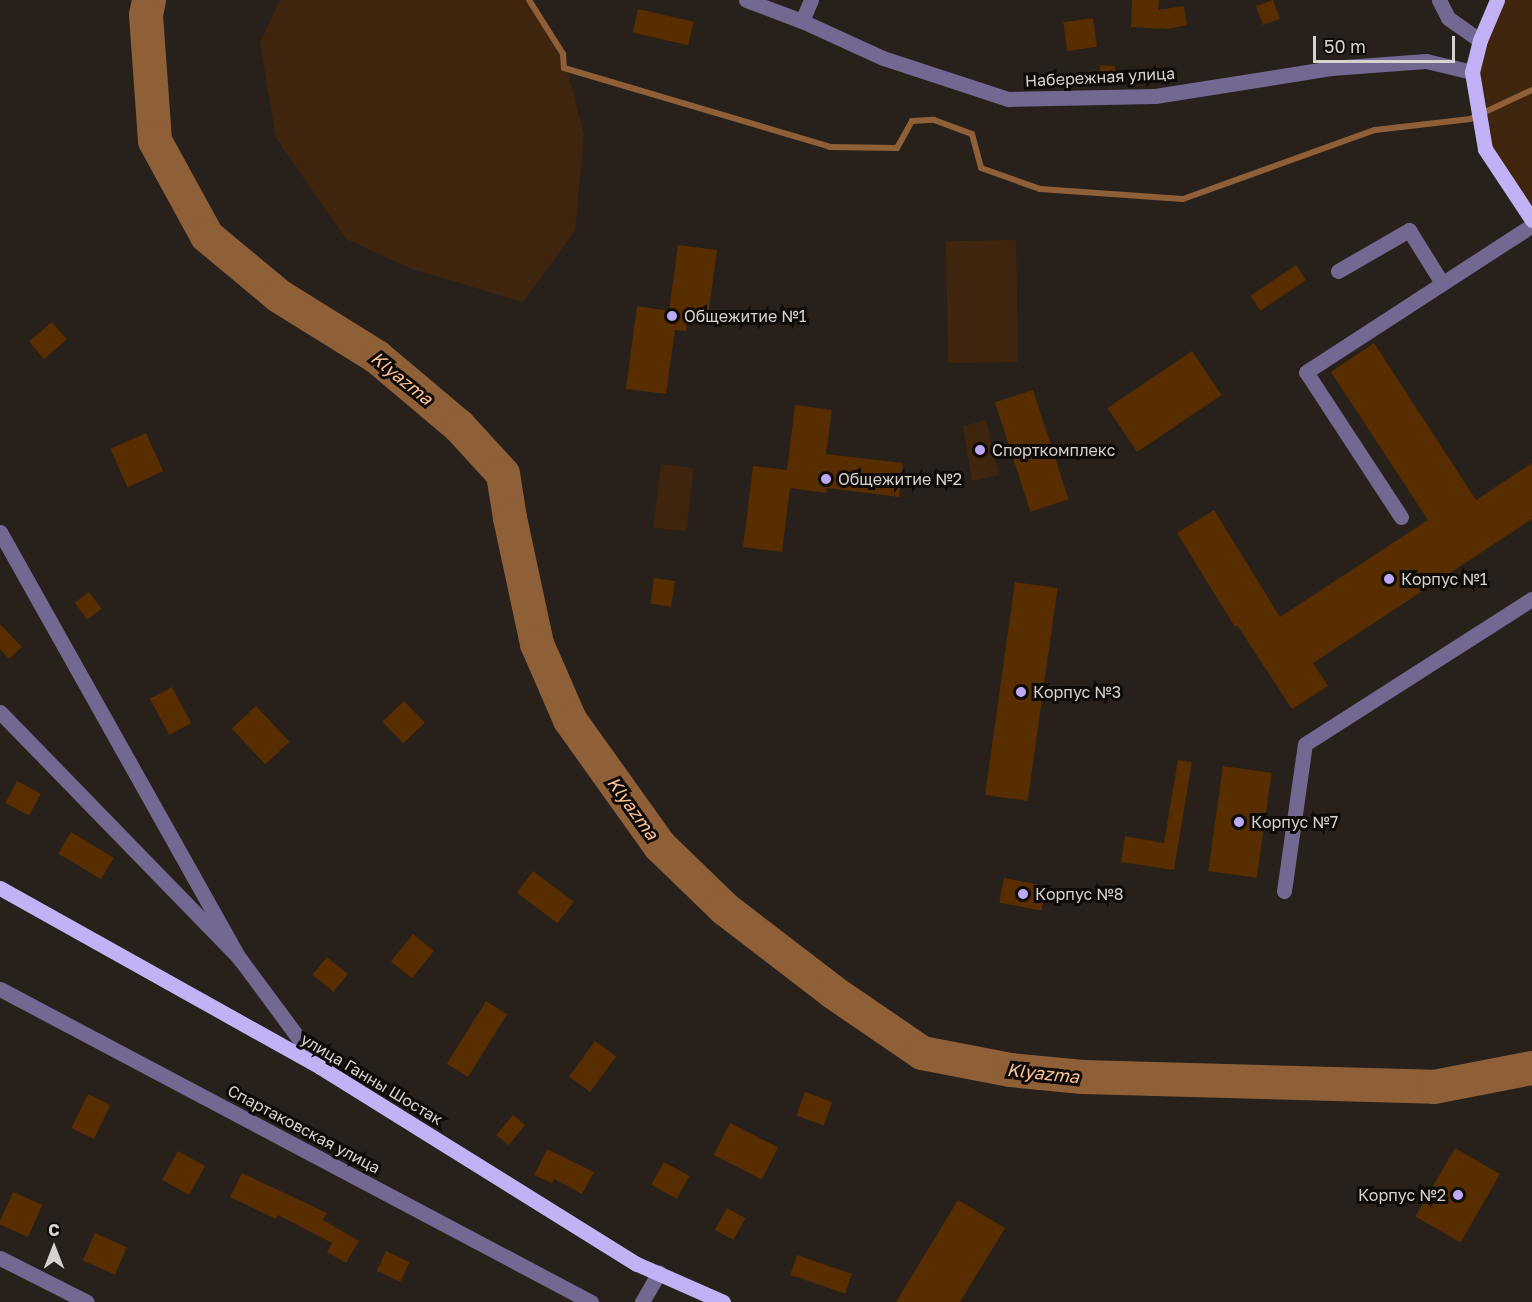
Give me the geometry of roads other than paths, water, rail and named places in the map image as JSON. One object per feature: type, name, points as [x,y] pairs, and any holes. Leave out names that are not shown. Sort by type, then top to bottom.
[{"type":"main road","points":[[1497,0],[1480,40],[1472,72],[1476,98],[1485,149],[1532,222]]},
{"type":"main road","name":"улица Ганны Шостак","points":[[0,888],[320,1067],[637,1264],[723,1302]]},
{"type":"street","name":"Набережная улица","points":[[746,0],[802,21],[883,58],[1008,99],[1155,96],[1331,68],[1426,61],[1472,72]]},
{"type":"street","points":[[802,21],[812,0]]},
{"type":"street","points":[[1439,0],[1448,18],[1480,40]]},
{"type":"street","points":[[1401,517],[1306,372],[1532,222]]},
{"type":"street","points":[[1338,271],[1408,230],[1442,283]]},
{"type":"street","points":[[0,532],[240,959],[320,1067]]},
{"type":"street","points":[[1284,891],[1305,744],[1532,599]]},
{"type":"street","points":[[0,712],[240,959]]},
{"type":"street","name":"Спартаковская улица","points":[[0,988],[591,1302]]},
{"type":"street","points":[[0,1258],[87,1302]]},
{"type":"street","points":[[642,1302],[659,1273]]},
{"type":"waterway","name":"Klyazma","points":[[149,0],[146,15],[155,141],[207,236],[279,296],[377,357],[459,426],[503,474],[537,644],[570,720],[660,846],[725,909],[833,992],[922,1053],[1010,1070],[1083,1077],[1434,1087],[1532,1068]]},
{"type":"waterway","points":[[529,0],[563,54],[564,68],[830,147],[897,148],[912,121],[934,120],[972,134],[981,168],[1040,189],[1183,199],[1375,130],[1470,119],[1532,90]]},
{"type":"place","name":"Общежитие №1","points":[[672,316]]},
{"type":"place","name":"Спорткомплекс","points":[[980,450]]},
{"type":"place","name":"Общежитие №2","points":[[826,479]]},
{"type":"place","name":"Корпус №1","points":[[1389,579]]},
{"type":"place","name":"Корпус №3","points":[[1021,692]]},
{"type":"place","name":"Корпус №7","points":[[1239,822]]},
{"type":"place","name":"Корпус №8","points":[[1023,894]]},
{"type":"place","name":"Корпус №2","points":[[1458,1195]]}]
